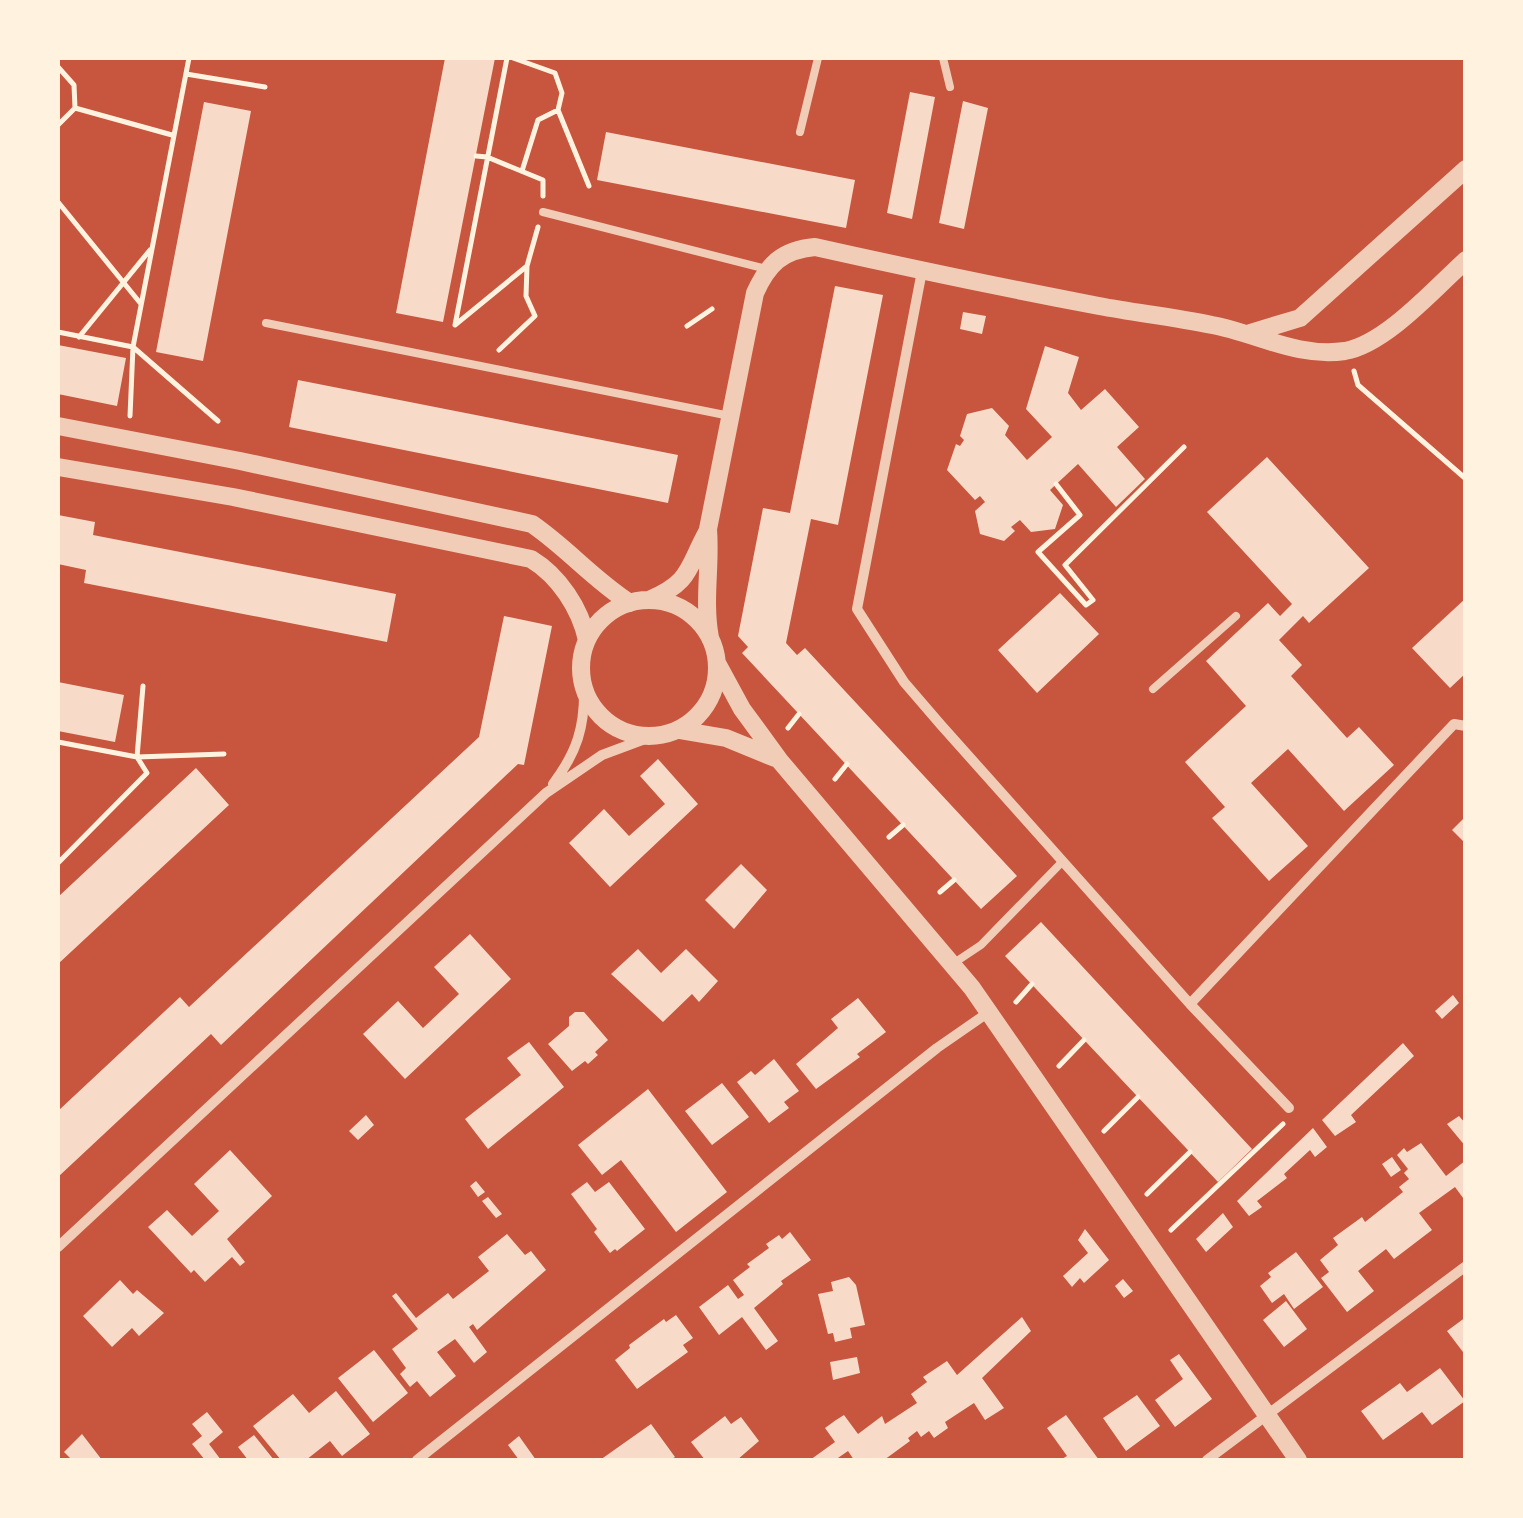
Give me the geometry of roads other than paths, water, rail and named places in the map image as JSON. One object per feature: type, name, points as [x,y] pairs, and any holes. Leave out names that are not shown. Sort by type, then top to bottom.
[{"type":"street","points":[[1250,332],[1300,318],[1466,169]]},
{"type":"street","points":[[546,793],[580,740],[584,715],[582,661],[588,640],[612,611],[675,588],[690,570],[708,529],[755,293],[766,269],[778,257],[814,248],[1250,332],[1277,346],[1316,351],[1348,350],[1387,330],[1466,260]]},
{"type":"street","points":[[922,271],[858,609],[904,682],[1190,1004],[1289,1108]]},
{"type":"street","points":[[58,426],[532,524],[562,544],[601,584],[639,602],[685,610],[710,638]]},
{"type":"street","points":[[58,467],[233,497],[532,558],[548,569],[570,600],[583,620],[588,640]]},
{"type":"street","points":[[708,529],[710,558],[704,610],[718,664],[742,709],[780,761],[954,962],[1298,1460]]},
{"type":"street","points":[[58,1247],[546,793],[602,755],[678,730],[700,714],[714,690],[718,664]]},
{"type":"street","points":[[584,687],[590,704],[604,720],[622,732],[653,736]]},
{"type":"street","points":[[1190,1004],[1454,724],[1466,726]]},
{"type":"street","points":[[678,730],[726,738],[780,761]]},
{"type":"street","points":[[416,1460],[937,1048],[988,1012]]},
{"type":"street","points":[[1206,1460],[1466,1266]]},
{"type":"lane","points":[[800,132],[818,58]]},
{"type":"lane","points":[[943,58],[950,87]]},
{"type":"lane","points":[[542,212],[766,269]]},
{"type":"lane","points":[[266,323],[730,416]]},
{"type":"lane","points":[[1153,689],[1236,616]]},
{"type":"lane","points":[[954,962],[980,944],[1062,862]]}]
